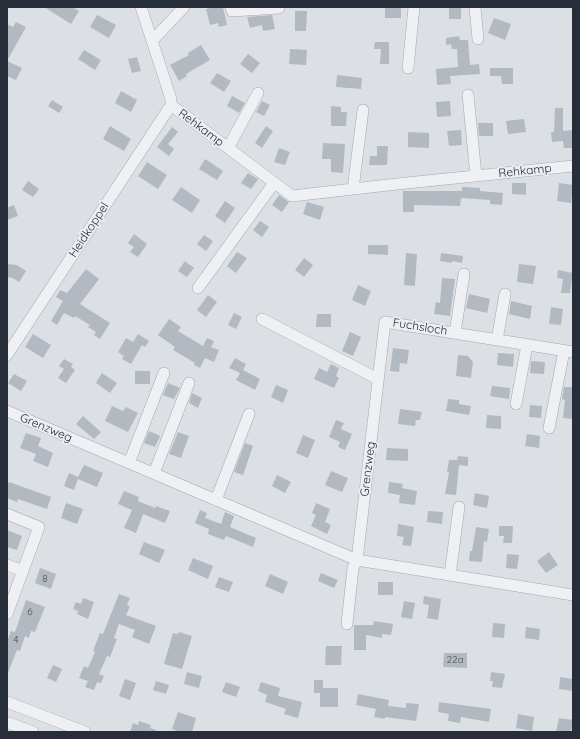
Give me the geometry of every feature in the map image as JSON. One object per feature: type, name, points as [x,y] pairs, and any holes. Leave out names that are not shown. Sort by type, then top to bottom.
[{"type":"street","name":"Rehkamp","points":[[141,7],[171,99],[170,105],[292,196],[573,166]]},
{"type":"street","points":[[152,41],[184,7]]},
{"type":"street","points":[[231,7],[232,11],[279,8]]},
{"type":"street","points":[[408,68],[414,7]]},
{"type":"street","points":[[475,7],[478,39]]},
{"type":"street","name":"Rehkamp","points":[[228,148],[258,93]]},
{"type":"street","points":[[468,95],[476,176]]},
{"type":"street","name":"Heidkoppel","points":[[7,355],[170,105]]},
{"type":"street","points":[[353,189],[363,110]]},
{"type":"street","points":[[198,288],[274,183]]},
{"type":"street","name":"Fuchsloch","points":[[455,333],[464,274]]},
{"type":"street","points":[[497,340],[505,294]]},
{"type":"street","points":[[262,319],[378,378]]},
{"type":"street","name":"Fuchsloch","points":[[385,322],[568,351],[549,428]]},
{"type":"street","name":"Grenzweg","points":[[347,624],[353,568],[357,560],[385,322]]},
{"type":"street","points":[[516,404],[527,345]]},
{"type":"street","points":[[130,463],[164,373]]},
{"type":"street","points":[[154,473],[189,383]]},
{"type":"street","name":"Grenzweg","points":[[7,411],[357,560],[573,595]]},
{"type":"street","points":[[216,500],[249,414]]},
{"type":"street","points":[[450,575],[459,507]]},
{"type":"street","points":[[7,514],[39,527],[7,614]]},
{"type":"street","points":[[7,565],[23,571]]},
{"type":"street","points":[[7,702],[85,732]]},
{"type":"street","points":[[9,723],[33,732]]},
{"type":"building","points":[[44,7],[72,7],[79,11],[71,24]]},
{"type":"building","points":[[223,7],[227,25],[219,27],[218,23],[210,25],[206,9]]},
{"type":"building","points":[[385,7],[401,7],[401,18],[385,18]]},
{"type":"building","points":[[449,7],[461,7],[461,19],[449,19]]},
{"type":"building","points":[[295,11],[307,11],[306,31],[295,31]]},
{"type":"building","points":[[97,15],[116,25],[109,38],[90,27]]},
{"type":"building","points":[[272,15],[275,29],[263,31],[262,25],[250,28],[247,17]]},
{"type":"building","points":[[494,18],[511,24],[505,40],[488,33]]},
{"type":"building","points":[[16,22],[26,27],[7,61],[7,24],[13,27]]},
{"type":"building","points":[[459,36],[460,40],[468,40],[470,65],[479,64],[480,74],[450,76],[451,84],[437,85],[436,69],[458,67],[457,49],[452,49],[451,44],[446,45],[446,38]]},
{"type":"building","points":[[375,42],[389,42],[389,64],[380,64],[381,49],[374,49]]},
{"type":"building","points":[[201,45],[210,60],[186,74],[187,76],[179,81],[170,65],[189,55],[188,53]]},
{"type":"building","points":[[290,49],[307,50],[306,65],[289,64]]},
{"type":"building","points":[[84,50],[101,60],[95,70],[78,59]]},
{"type":"building","points":[[248,54],[260,63],[252,73],[240,64]]},
{"type":"building","points":[[137,57],[141,71],[132,73],[128,59]]},
{"type":"building","points":[[7,61],[22,68],[16,80],[7,76]]},
{"type":"building","points":[[490,68],[513,68],[513,84],[502,84],[501,76],[490,76]]},
{"type":"building","points":[[217,73],[231,81],[224,92],[210,83]]},
{"type":"building","points":[[337,75],[362,78],[361,89],[336,87]]},
{"type":"building","points":[[121,91],[137,100],[131,112],[115,103]]},
{"type":"building","points":[[232,96],[245,103],[239,113],[227,106]]},
{"type":"building","points":[[52,100],[63,107],[59,113],[48,106]]},
{"type":"building","points":[[262,101],[270,105],[264,116],[256,112]]},
{"type":"building","points":[[450,101],[451,116],[437,117],[436,102]]},
{"type":"building","points":[[331,106],[341,107],[341,112],[347,112],[346,126],[331,126]]},
{"type":"building","points":[[555,108],[563,108],[563,131],[573,130],[573,148],[564,148],[563,141],[552,142],[551,132],[554,132]]},
{"type":"building","points":[[524,119],[526,132],[508,134],[506,121]]},
{"type":"building","points":[[478,123],[493,123],[493,136],[479,136]]},
{"type":"building","points":[[110,126],[131,139],[124,151],[103,139]]},
{"type":"building","points":[[266,126],[273,131],[262,148],[255,143]]},
{"type":"building","points":[[172,127],[178,132],[168,144],[174,149],[169,156],[157,147]]},
{"type":"building","points":[[461,130],[462,145],[449,146],[447,131]]},
{"type":"building","points":[[408,132],[429,133],[429,148],[408,147]]},
{"type":"building","points":[[323,143],[345,144],[343,173],[331,172],[331,159],[322,159]]},
{"type":"building","points":[[377,146],[388,146],[387,165],[369,165],[370,156],[377,156]]},
{"type":"building","points":[[279,148],[290,152],[285,165],[274,162]]},
{"type":"building","points":[[205,159],[223,171],[217,180],[199,169]]},
{"type":"building","points":[[147,162],[167,175],[158,189],[138,176]]},
{"type":"building","points":[[248,173],[258,179],[251,189],[241,183]]},
{"type":"building","points":[[28,181],[39,189],[33,197],[22,190]]},
{"type":"building","points":[[512,183],[526,183],[526,195],[512,194]]},
{"type":"building","points":[[559,183],[573,185],[571,203],[557,201]]},
{"type":"building","points":[[181,187],[200,200],[192,213],[172,200]]},
{"type":"building","points":[[462,187],[480,188],[480,191],[503,193],[502,205],[490,204],[490,200],[461,198],[460,206],[414,205],[414,212],[403,212],[403,191],[462,191]]},
{"type":"building","points":[[279,195],[289,202],[282,212],[272,205]]},
{"type":"building","points":[[225,201],[235,208],[225,223],[215,216]]},
{"type":"building","points":[[307,202],[324,207],[320,220],[303,214]]},
{"type":"building","points":[[14,205],[18,216],[7,220],[7,208]]},
{"type":"building","points":[[260,221],[269,227],[262,237],[253,230]]},
{"type":"building","points":[[134,234],[147,244],[138,257],[130,252],[134,247],[128,243]]},
{"type":"building","points":[[204,235],[213,241],[206,251],[197,244]]},
{"type":"building","points":[[368,245],[388,245],[388,255],[368,254]]},
{"type":"building","points":[[237,252],[247,258],[236,273],[227,266]]},
{"type":"building","points":[[406,253],[417,254],[415,286],[404,285]]},
{"type":"building","points":[[441,253],[463,256],[462,263],[440,261]]},
{"type":"building","points":[[304,258],[313,265],[304,277],[295,270]]},
{"type":"building","points":[[185,261],[194,268],[187,277],[178,271]]},
{"type":"building","points":[[7,264],[17,265],[26,271],[19,282],[13,278],[7,277]]},
{"type":"building","points":[[519,264],[536,266],[533,284],[517,282]]},
{"type":"building","points":[[86,269],[99,279],[80,304],[110,323],[100,339],[94,335],[96,332],[88,327],[90,325],[75,316],[74,318],[64,313],[57,325],[51,321],[63,301],[56,297],[60,290],[67,293]]},
{"type":"building","points":[[558,270],[573,273],[570,293],[561,293],[563,279],[557,278]]},
{"type":"building","points":[[442,278],[455,279],[450,316],[434,314],[436,302],[440,303]]},
{"type":"building","points":[[358,285],[371,291],[365,306],[352,300]]},
{"type":"building","points":[[469,294],[490,299],[487,313],[466,308]]},
{"type":"building","points":[[208,295],[217,302],[206,317],[197,310]]},
{"type":"building","points":[[511,301],[532,306],[530,319],[509,314]]},
{"type":"building","points":[[551,307],[563,309],[561,325],[549,324]]},
{"type":"building","points":[[234,313],[242,317],[236,329],[228,325]]},
{"type":"building","points":[[317,314],[331,314],[331,327],[316,327]]},
{"type":"building","points":[[169,319],[181,327],[178,331],[203,346],[207,338],[214,341],[211,347],[219,350],[214,362],[205,358],[200,368],[194,365],[195,363],[173,350],[175,347],[158,335]]},
{"type":"building","points":[[350,332],[361,337],[353,356],[342,351]]},
{"type":"building","points":[[33,334],[51,345],[43,358],[25,347]]},
{"type":"building","points":[[138,334],[149,341],[145,347],[142,345],[131,364],[122,359],[124,356],[118,352],[126,338],[133,342]]},
{"type":"building","points":[[393,348],[409,350],[407,364],[400,363],[399,372],[390,371]]},
{"type":"building","points":[[498,353],[514,354],[513,367],[497,365]]},
{"type":"building","points":[[458,355],[468,356],[473,362],[471,378],[456,376]]},
{"type":"building","points":[[235,358],[246,364],[243,370],[260,379],[255,390],[236,380],[240,373],[229,368]]},
{"type":"building","points":[[64,359],[73,364],[71,367],[75,370],[66,383],[58,378],[64,369],[59,366]]},
{"type":"building","points":[[531,361],[545,362],[544,374],[530,373]]},
{"type":"building","points":[[331,364],[339,368],[336,376],[339,378],[334,388],[314,379],[319,368],[327,372]]},
{"type":"building","points":[[135,371],[150,371],[150,384],[135,384]]},
{"type":"building","points":[[102,373],[117,383],[110,393],[96,383]]},
{"type":"building","points":[[14,374],[27,381],[21,391],[8,383]]},
{"type":"building","points":[[168,383],[180,388],[174,399],[163,395]]},
{"type":"building","points":[[276,385],[288,390],[283,403],[271,397]]},
{"type":"building","points":[[492,386],[510,388],[509,399],[490,396]]},
{"type":"building","points":[[564,387],[573,387],[573,419],[563,418],[565,400],[562,399]]},
{"type":"building","points":[[192,393],[202,398],[198,408],[189,403]]},
{"type":"building","points":[[448,399],[459,400],[459,404],[471,406],[469,415],[446,411]]},
{"type":"building","points":[[530,405],[542,406],[541,418],[529,417]]},
{"type":"building","points":[[112,406],[123,411],[126,407],[138,413],[128,432],[105,421]]},
{"type":"building","points":[[400,409],[422,412],[420,420],[416,420],[415,426],[398,424]]},
{"type":"building","points":[[487,415],[501,416],[501,429],[486,428]]},
{"type":"building","points":[[83,416],[101,432],[94,439],[76,424]]},
{"type":"building","points":[[336,420],[344,423],[341,429],[352,434],[345,450],[338,447],[340,442],[329,437]]},
{"type":"building","points":[[149,431],[160,436],[155,447],[144,443]]},
{"type":"building","points":[[178,432],[189,436],[181,458],[169,454]]},
{"type":"building","points":[[26,433],[41,438],[38,446],[53,453],[48,467],[33,461],[36,454],[20,448]]},
{"type":"building","points":[[527,434],[540,436],[539,448],[525,446]]},
{"type":"building","points":[[303,435],[315,440],[308,458],[296,453]]},
{"type":"building","points":[[245,443],[253,446],[243,475],[234,472]]},
{"type":"building","points":[[387,448],[408,449],[408,461],[386,460]]},
{"type":"building","points":[[458,456],[468,457],[468,466],[459,465],[456,495],[445,494],[449,472],[447,472],[449,460],[457,460]]},
{"type":"building","points":[[84,465],[103,473],[97,487],[78,479],[74,490],[64,486],[69,473],[78,477]]},
{"type":"building","points":[[331,471],[348,478],[342,492],[325,485]]},
{"type":"building","points":[[277,475],[291,482],[285,493],[272,486]]},
{"type":"building","points":[[9,482],[51,497],[47,509],[18,499],[17,502],[7,498],[7,485]]},
{"type":"building","points":[[389,482],[403,484],[402,488],[417,491],[415,505],[399,503],[400,495],[388,493]]},
{"type":"building","points":[[124,491],[139,497],[138,501],[155,508],[156,506],[170,511],[165,523],[143,514],[136,533],[124,528],[132,510],[118,504]]},
{"type":"building","points":[[475,493],[489,496],[487,508],[473,505]]},
{"type":"building","points":[[66,503],[83,509],[77,524],[61,518]]},
{"type":"building","points":[[316,503],[330,509],[325,522],[331,525],[327,534],[311,526],[316,515],[312,513]]},
{"type":"building","points":[[200,510],[207,513],[205,518],[221,524],[225,512],[234,516],[230,527],[256,538],[253,547],[226,536],[224,540],[208,534],[209,529],[195,523]]},
{"type":"building","points":[[428,511],[443,512],[442,524],[427,522]]},
{"type":"building","points":[[398,524],[414,527],[411,546],[402,545],[404,537],[397,536]]},
{"type":"building","points":[[499,526],[513,526],[512,543],[503,543],[504,536],[499,536]]},
{"type":"building","points":[[476,527],[489,529],[487,542],[484,541],[482,562],[469,561]]},
{"type":"building","points":[[7,530],[22,536],[17,550],[7,547]]},
{"type":"building","points":[[144,542],[165,550],[159,563],[139,554]]},
{"type":"building","points":[[549,552],[558,565],[546,573],[537,561]]},
{"type":"building","points":[[507,554],[519,555],[517,569],[506,568]]},
{"type":"building","points":[[193,558],[213,566],[208,579],[188,570]]},
{"type":"building","points":[[40,568],[56,574],[51,589],[35,583]]},
{"type":"building","points":[[321,573],[338,580],[334,588],[318,581]]},
{"type":"building","points":[[270,574],[288,582],[283,594],[265,586]]},
{"type":"building","points":[[219,577],[233,582],[229,592],[215,587]]},
{"type":"building","points":[[378,582],[393,582],[393,595],[378,595]]},
{"type":"building","points":[[119,594],[130,598],[127,605],[130,606],[126,615],[156,626],[149,644],[132,637],[135,630],[119,624],[114,638],[117,639],[110,657],[107,656],[99,674],[104,676],[101,683],[97,682],[94,690],[85,687],[88,681],[79,678],[84,666],[88,668],[95,652],[93,651],[100,633],[103,634]]},
{"type":"building","points":[[424,596],[441,599],[438,620],[427,618],[429,605],[423,604]]},
{"type":"building","points":[[83,598],[94,602],[88,619],[77,614],[78,611],[73,609],[76,602],[81,604]]},
{"type":"building","points":[[26,600],[45,607],[35,632],[31,631],[29,638],[25,636],[20,651],[17,650],[7,675],[7,642],[11,631],[15,632]]},
{"type":"building","points":[[404,601],[415,603],[412,619],[401,617]]},
{"type":"building","points":[[374,621],[393,624],[391,635],[382,634],[382,638],[366,635],[366,650],[354,650],[354,625],[373,625]]},
{"type":"building","points":[[493,623],[505,624],[504,638],[492,637]]},
{"type":"building","points":[[526,627],[540,629],[539,640],[525,638]]},
{"type":"building","points":[[179,632],[192,636],[182,669],[164,664],[173,633],[178,634]]},
{"type":"building","points":[[326,646],[342,646],[341,665],[325,665]]},
{"type":"building","points":[[444,653],[467,653],[467,668],[443,667]]},
{"type":"building","points":[[53,665],[62,669],[56,682],[47,678]]},
{"type":"building","points":[[187,672],[202,676],[199,688],[184,684]]},
{"type":"building","points":[[491,672],[505,674],[502,688],[492,687],[493,681],[490,681]]},
{"type":"building","points":[[560,677],[573,679],[573,691],[559,689]]},
{"type":"building","points":[[125,679],[136,683],[130,700],[119,696]]},
{"type":"building","points":[[314,680],[323,680],[323,688],[338,688],[338,707],[320,707],[320,693],[314,693]]},
{"type":"building","points":[[156,681],[169,685],[166,694],[153,690]]},
{"type":"building","points":[[226,682],[240,687],[236,697],[222,692]]},
{"type":"building","points":[[261,682],[280,688],[278,696],[302,702],[298,718],[284,714],[286,709],[265,702],[267,695],[258,691]]},
{"type":"building","points":[[358,694],[389,700],[388,706],[406,708],[406,703],[419,704],[416,721],[374,717],[376,709],[356,705]]},
{"type":"building","points":[[439,702],[491,709],[489,722],[461,717],[460,723],[448,721],[449,714],[438,712]]},
{"type":"building","points":[[178,712],[196,718],[192,732],[180,732],[172,729]]},
{"type":"building","points":[[518,714],[534,717],[532,731],[516,728]]},
{"type":"building","points":[[559,718],[573,720],[571,732],[556,732]]},
{"type":"building","points":[[139,721],[151,725],[150,728],[156,730],[156,732],[130,732],[133,723],[138,725]]}]
